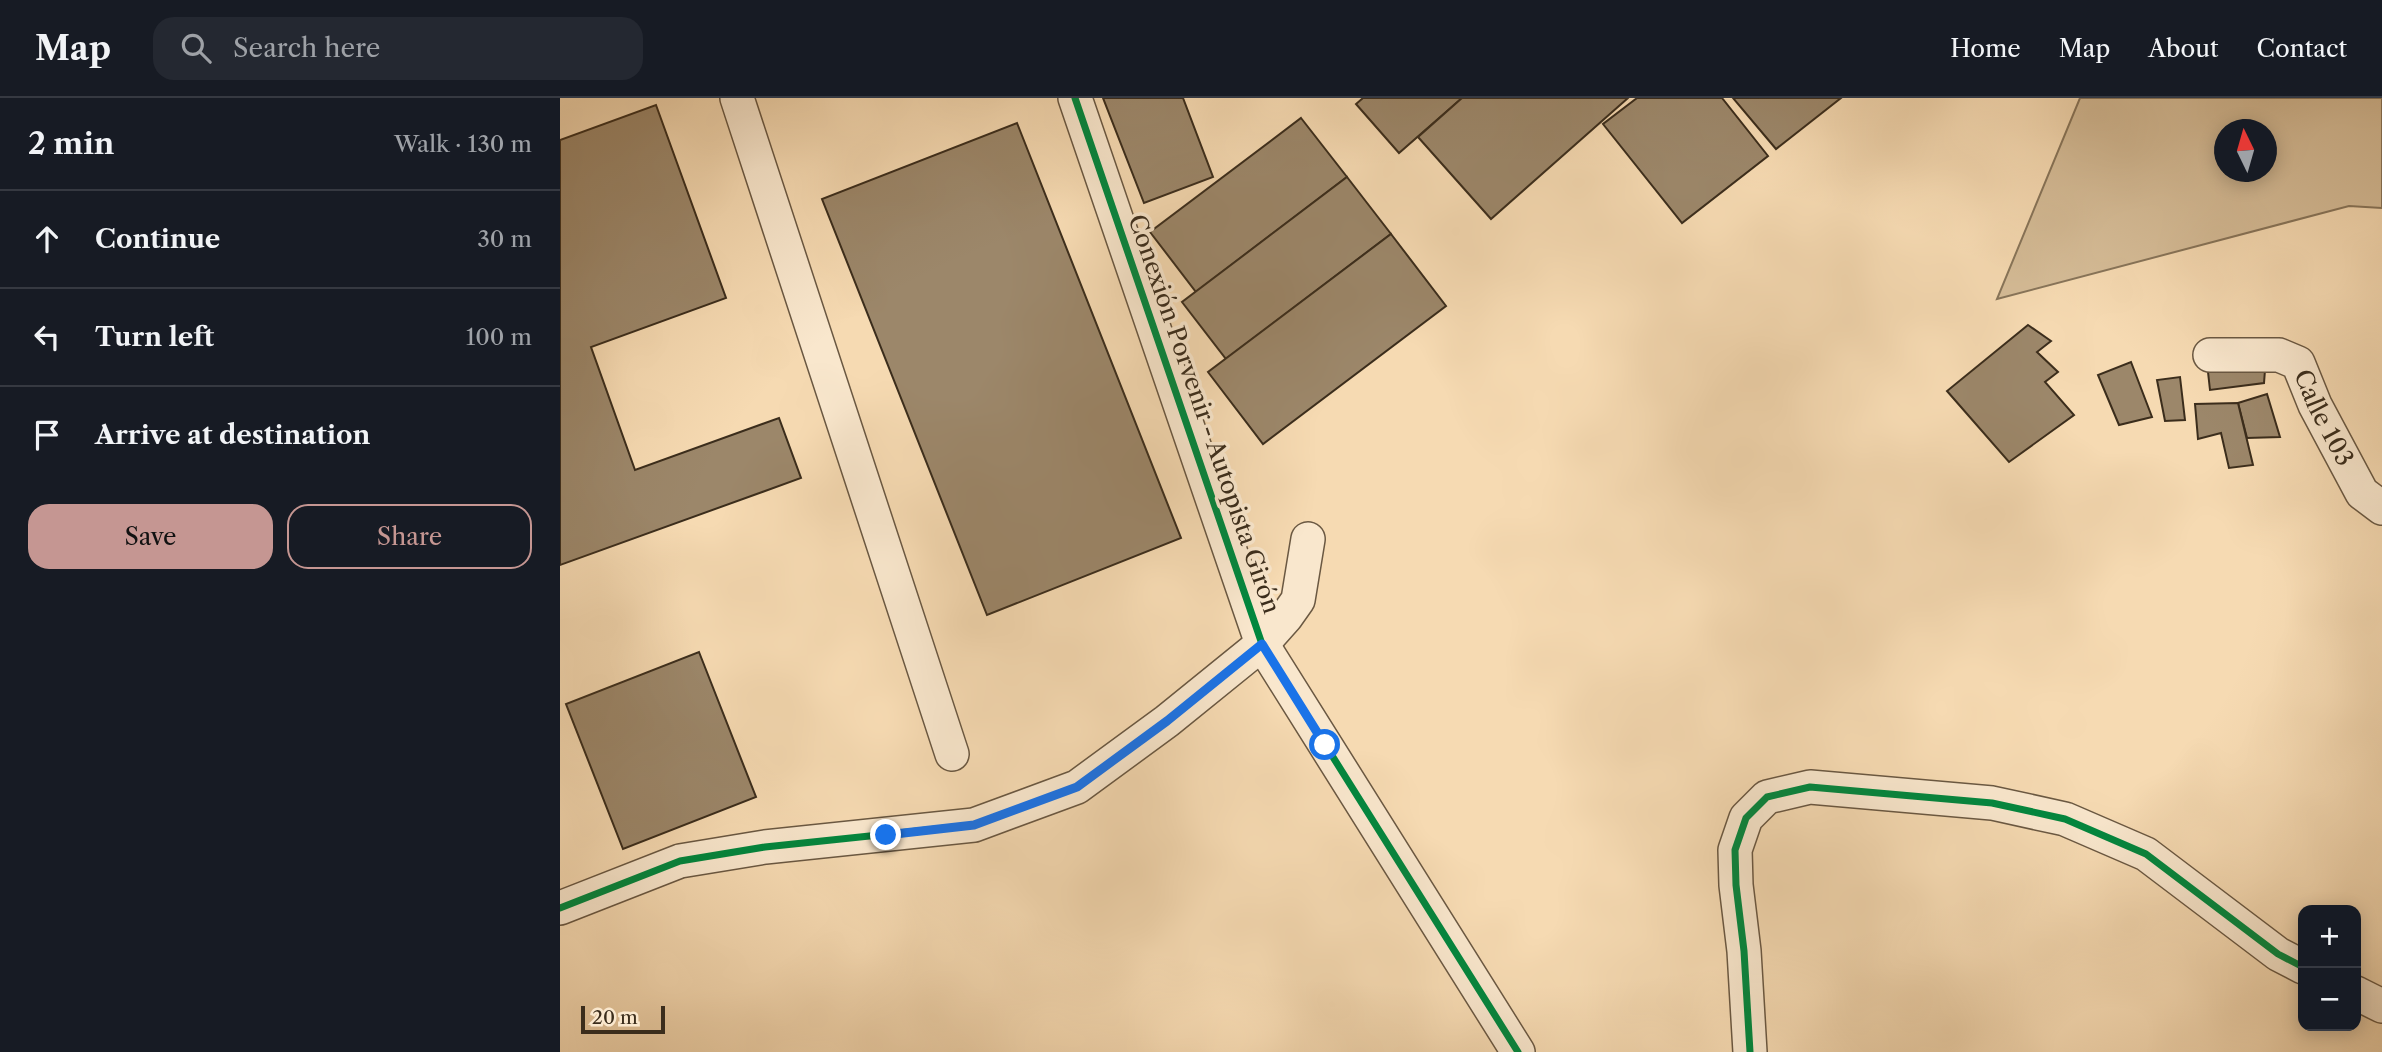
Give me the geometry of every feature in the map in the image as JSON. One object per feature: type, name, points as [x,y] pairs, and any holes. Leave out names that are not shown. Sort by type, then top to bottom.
[{"type":"street","points":[[737,98],[952,754]]},
{"type":"street","name":"Conexión Porvenir - Autopista Girón","points":[[1075,98],[1262,644],[1518,1052]]},
{"type":"street","name":"Calle 103","points":[[2210,355],[2279,355],[2298,363],[2315,405],[2362,493],[2382,508]]},
{"type":"street","points":[[560,908],[680,861],[765,847],[974,825],[1077,787],[1167,721],[1262,644],[1298,600],[1308,539]]},
{"type":"street","points":[[1751,1052],[1735,850],[1746,818],[1768,797],[1810,788],[1992,803],[2065,819],[2146,854],[2278,954],[2298,964]]},
{"type":"street","points":[[2361,996],[2382,1006]]},
{"type":"shaded area","points":[[2080,98],[2382,98],[2382,208],[2349,206],[1997,299]]},
{"type":"building","points":[[1103,98],[1183,98],[1213,177],[1144,203]]},
{"type":"building","points":[[1363,98],[1462,98],[1399,153],[1356,104]]},
{"type":"building","points":[[1462,98],[1628,98],[1491,219],[1418,137]]},
{"type":"building","points":[[1637,98],[1722,98],[1768,156],[1682,223],[1603,124]]},
{"type":"building","points":[[1733,98],[1841,98],[1776,149]]},
{"type":"building","points":[[656,105],[726,298],[591,347],[635,470],[779,418],[801,478],[560,565],[560,140]]},
{"type":"building","points":[[1301,118],[1347,177],[1196,292],[1150,232]]},
{"type":"building","points":[[1017,123],[1181,538],[987,615],[822,199]]},
{"type":"building","points":[[1347,177],[1391,234],[1226,359],[1182,302]]},
{"type":"building","points":[[1391,234],[1446,306],[1263,444],[1208,372]]},
{"type":"building","points":[[2028,325],[2051,341],[2037,352],[2058,372],[2045,382],[2074,415],[2009,462],[1947,391]]},
{"type":"building","points":[[2131,362],[2152,417],[2119,425],[2098,375]]},
{"type":"building","points":[[2207,363],[2265,370],[2264,383],[2210,390]]},
{"type":"building","points":[[2180,377],[2185,420],[2165,421],[2157,380]]},
{"type":"building","points":[[2267,394],[2280,437],[2247,438],[2238,403]]},
{"type":"building","points":[[2238,403],[2253,465],[2229,468],[2221,433],[2198,439],[2195,404]]},
{"type":"building","points":[[699,652],[756,797],[623,849],[566,704]]},
{"type":"cycle path","points":[[1075,98],[1262,644],[1518,1052]]},
{"type":"cycle path","points":[[560,908],[680,861],[765,847],[974,825],[1077,787],[1167,721],[1262,644]]},
{"type":"cycle path","points":[[1750,1052],[1735,850],[1746,818],[1767,797],[1810,787],[1992,803],[2065,819],[2146,854],[2278,954],[2298,964]]},
{"type":"route","points":[[886,835],[974,825],[1077,787],[1167,721],[1262,644],[1325,745]]}]
